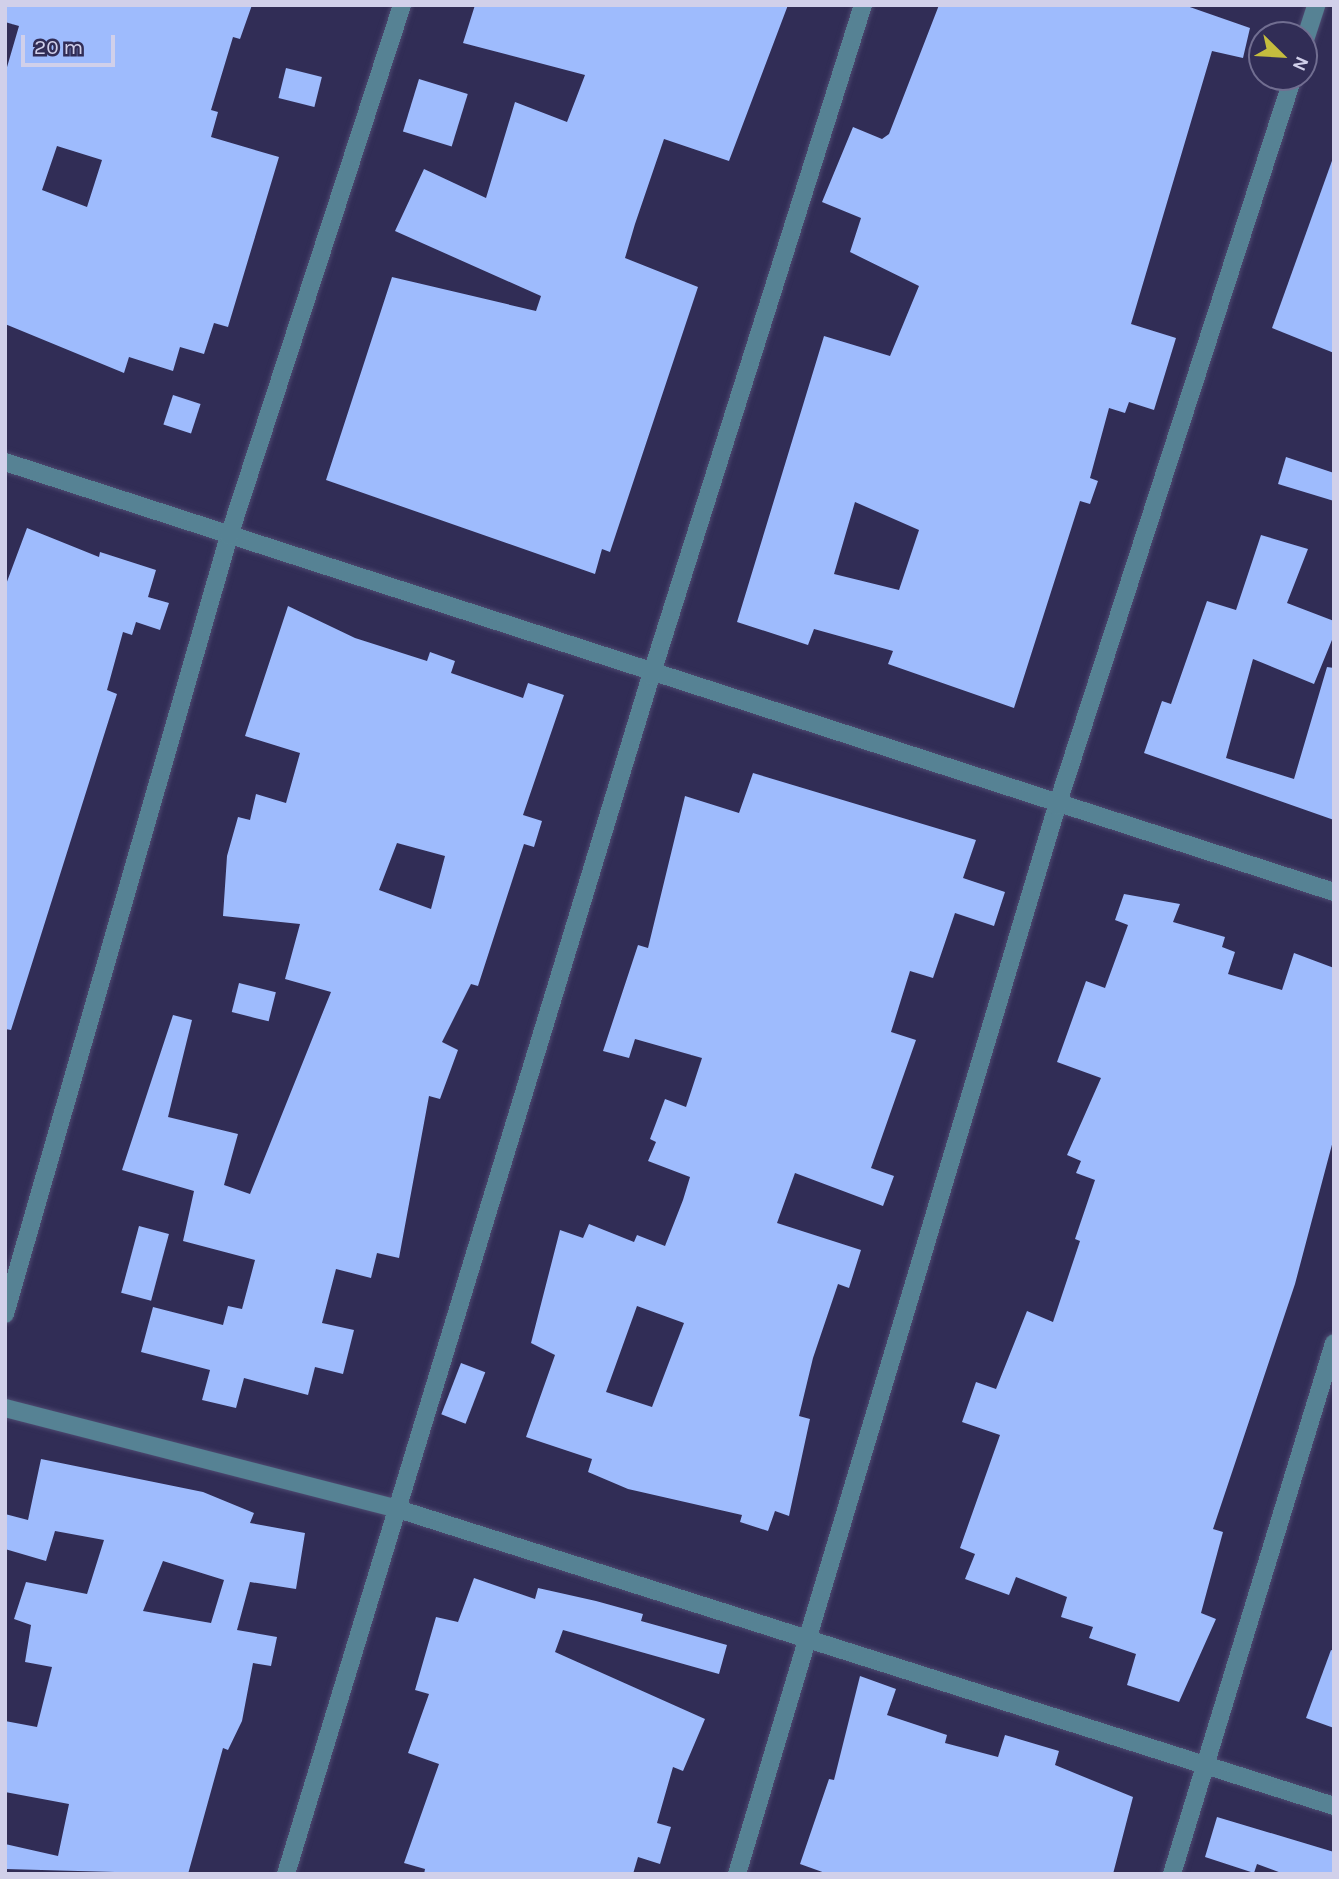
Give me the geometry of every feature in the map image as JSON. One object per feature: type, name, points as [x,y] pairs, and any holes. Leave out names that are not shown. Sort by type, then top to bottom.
[{"type":"street","points":[[5,1314],[229,536],[402,5]]},
{"type":"street","points":[[286,1874],[401,1510],[651,676],[863,5]]},
{"type":"street","points":[[737,1874],[811,1637],[1057,806],[1288,91]]},
{"type":"street","points":[[5,462],[651,676],[1334,892]]},
{"type":"street","points":[[1172,1874],[1209,1762],[1334,1343]]},
{"type":"street","points":[[5,1408],[401,1510],[1209,1762],[1334,1806]]},
{"type":"building","points":[[5,5],[252,5],[240,39],[233,37],[211,110],[218,112],[211,137],[279,157],[228,327],[214,323],[204,354],[180,347],[173,371],[129,357],[124,373],[5,324],[5,74],[19,26],[5,22]],"holes":[[[57,146],[102,160],[87,207],[42,190]]]},
{"type":"building","points":[[475,5],[788,5],[729,161],[664,139],[635,224],[625,258],[698,287],[610,552],[602,549],[595,574],[326,480],[392,277],[536,311],[541,296],[395,231],[424,169],[486,198],[515,102],[567,122],[585,75],[463,43]]},
{"type":"building","points":[[939,5],[1184,5],[1248,27],[1243,58],[1212,51],[1131,324],[1176,338],[1154,410],[1129,402],[1125,413],[1109,408],[1090,478],[1098,481],[1090,504],[1080,501],[1014,708],[888,664],[893,651],[814,629],[808,645],[737,622],[824,336],[890,356],[919,286],[850,252],[861,218],[822,202],[853,127],[882,139],[889,134]],"holes":[[[855,502],[919,530],[899,590],[834,574]]]},
{"type":"building","points":[[286,68],[322,77],[314,107],[279,98]]},
{"type":"building","points":[[419,79],[468,94],[452,147],[403,132]]},
{"type":"building","points":[[1334,158],[1334,353],[1272,328]]},
{"type":"building","points":[[173,395],[201,404],[191,433],[163,424]]},
{"type":"building","points":[[1286,457],[1334,473],[1334,501],[1278,484]]},
{"type":"building","points":[[27,528],[99,557],[100,552],[156,570],[148,597],[169,603],[160,630],[136,622],[132,635],[123,632],[107,690],[117,694],[11,1030],[5,1029],[5,587]]},
{"type":"building","points":[[1261,535],[1308,549],[1287,603],[1334,621],[1334,635],[1314,684],[1253,659],[1226,758],[1294,779],[1327,667],[1334,668],[1334,820],[1144,753],[1162,701],[1171,704],[1207,601],[1236,610]]},
{"type":"building","points":[[288,606],[355,638],[427,661],[430,652],[455,661],[451,673],[523,698],[528,683],[564,695],[523,815],[542,821],[534,847],[524,844],[478,986],[471,984],[442,1042],[458,1050],[440,1099],[429,1096],[399,1258],[377,1253],[371,1278],[336,1269],[322,1323],[354,1330],[343,1374],[315,1367],[308,1395],[244,1378],[236,1408],[202,1400],[210,1370],[141,1352],[153,1307],[223,1325],[228,1306],[242,1309],[255,1260],[183,1241],[194,1191],[122,1170],[173,1015],[192,1020],[168,1117],[238,1134],[224,1185],[250,1194],[331,992],[285,979],[300,924],[223,916],[227,856],[238,817],[250,820],[256,794],[286,803],[300,753],[245,736]],"holes":[[[397,843],[445,856],[431,909],[379,890]]]},
{"type":"building","points":[[753,773],[976,840],[963,878],[1005,892],[994,926],[955,913],[933,978],[910,971],[891,1032],[916,1040],[871,1168],[894,1176],[883,1206],[795,1173],[777,1223],[861,1250],[849,1288],[838,1284],[813,1358],[799,1416],[810,1419],[789,1516],[775,1511],[768,1531],[740,1522],[742,1515],[628,1489],[588,1472],[592,1459],[526,1437],[555,1355],[531,1343],[560,1230],[583,1238],[589,1224],[634,1242],[637,1235],[665,1246],[683,1200],[690,1177],[648,1161],[656,1142],[650,1139],[665,1099],[686,1107],[702,1058],[635,1039],[629,1058],[603,1051],[638,945],[648,948],[685,796],[739,813]],"holes":[[[637,1306],[684,1323],[652,1407],[606,1392]]]},
{"type":"building","points":[[1124,894],[1180,904],[1173,922],[1225,937],[1222,947],[1235,952],[1228,974],[1282,990],[1294,953],[1334,968],[1334,1137],[1295,1284],[1213,1529],[1223,1532],[1201,1613],[1216,1619],[1179,1702],[1127,1685],[1136,1654],[1089,1638],[1093,1627],[1061,1617],[1067,1597],[1016,1577],[1009,1595],[965,1579],[975,1554],[960,1548],[1000,1435],[962,1422],[976,1382],[996,1389],[1027,1311],[1053,1322],[1080,1241],[1075,1239],[1095,1180],[1076,1173],[1081,1161],[1067,1155],[1101,1078],[1057,1062],[1086,981],[1105,988],[1128,925],[1115,920]]},
{"type":"building","points":[[239,983],[276,992],[269,1021],[232,1012]]},
{"type":"building","points":[[139,1226],[169,1234],[151,1301],[121,1293]]},
{"type":"building","points":[[461,1363],[485,1372],[466,1424],[441,1414]]},
{"type":"building","points":[[41,1459],[203,1492],[254,1513],[250,1523],[305,1533],[296,1589],[250,1582],[237,1630],[277,1637],[271,1666],[253,1663],[242,1721],[228,1750],[223,1748],[188,1874],[5,1869],[5,1844],[58,1856],[69,1804],[5,1792],[5,1721],[37,1727],[52,1667],[25,1662],[31,1625],[14,1619],[26,1582],[87,1594],[104,1540],[55,1531],[46,1561],[5,1549],[5,1514],[28,1520]],"holes":[[[163,1561],[224,1580],[211,1623],[143,1611]]]},
{"type":"building","points":[[474,1578],[535,1599],[538,1588],[596,1601],[643,1614],[641,1621],[727,1645],[719,1674],[563,1630],[555,1652],[705,1719],[683,1771],[673,1767],[657,1823],[671,1827],[660,1864],[638,1857],[633,1874],[424,1874],[425,1869],[404,1863],[439,1764],[408,1753],[429,1694],[415,1690],[436,1617],[458,1622]]},
{"type":"building","points":[[1331,1650],[1334,1651],[1334,1728],[1306,1718]]},
{"type":"building","points":[[860,1676],[896,1689],[887,1715],[947,1735],[945,1743],[998,1757],[1005,1735],[1059,1751],[1055,1765],[1133,1797],[1113,1874],[828,1874],[800,1864],[829,1779],[834,1780]]},
{"type":"building","points":[[1217,1817],[1334,1852],[1334,1874],[1284,1874],[1257,1864],[1254,1873],[1205,1857]]}]
